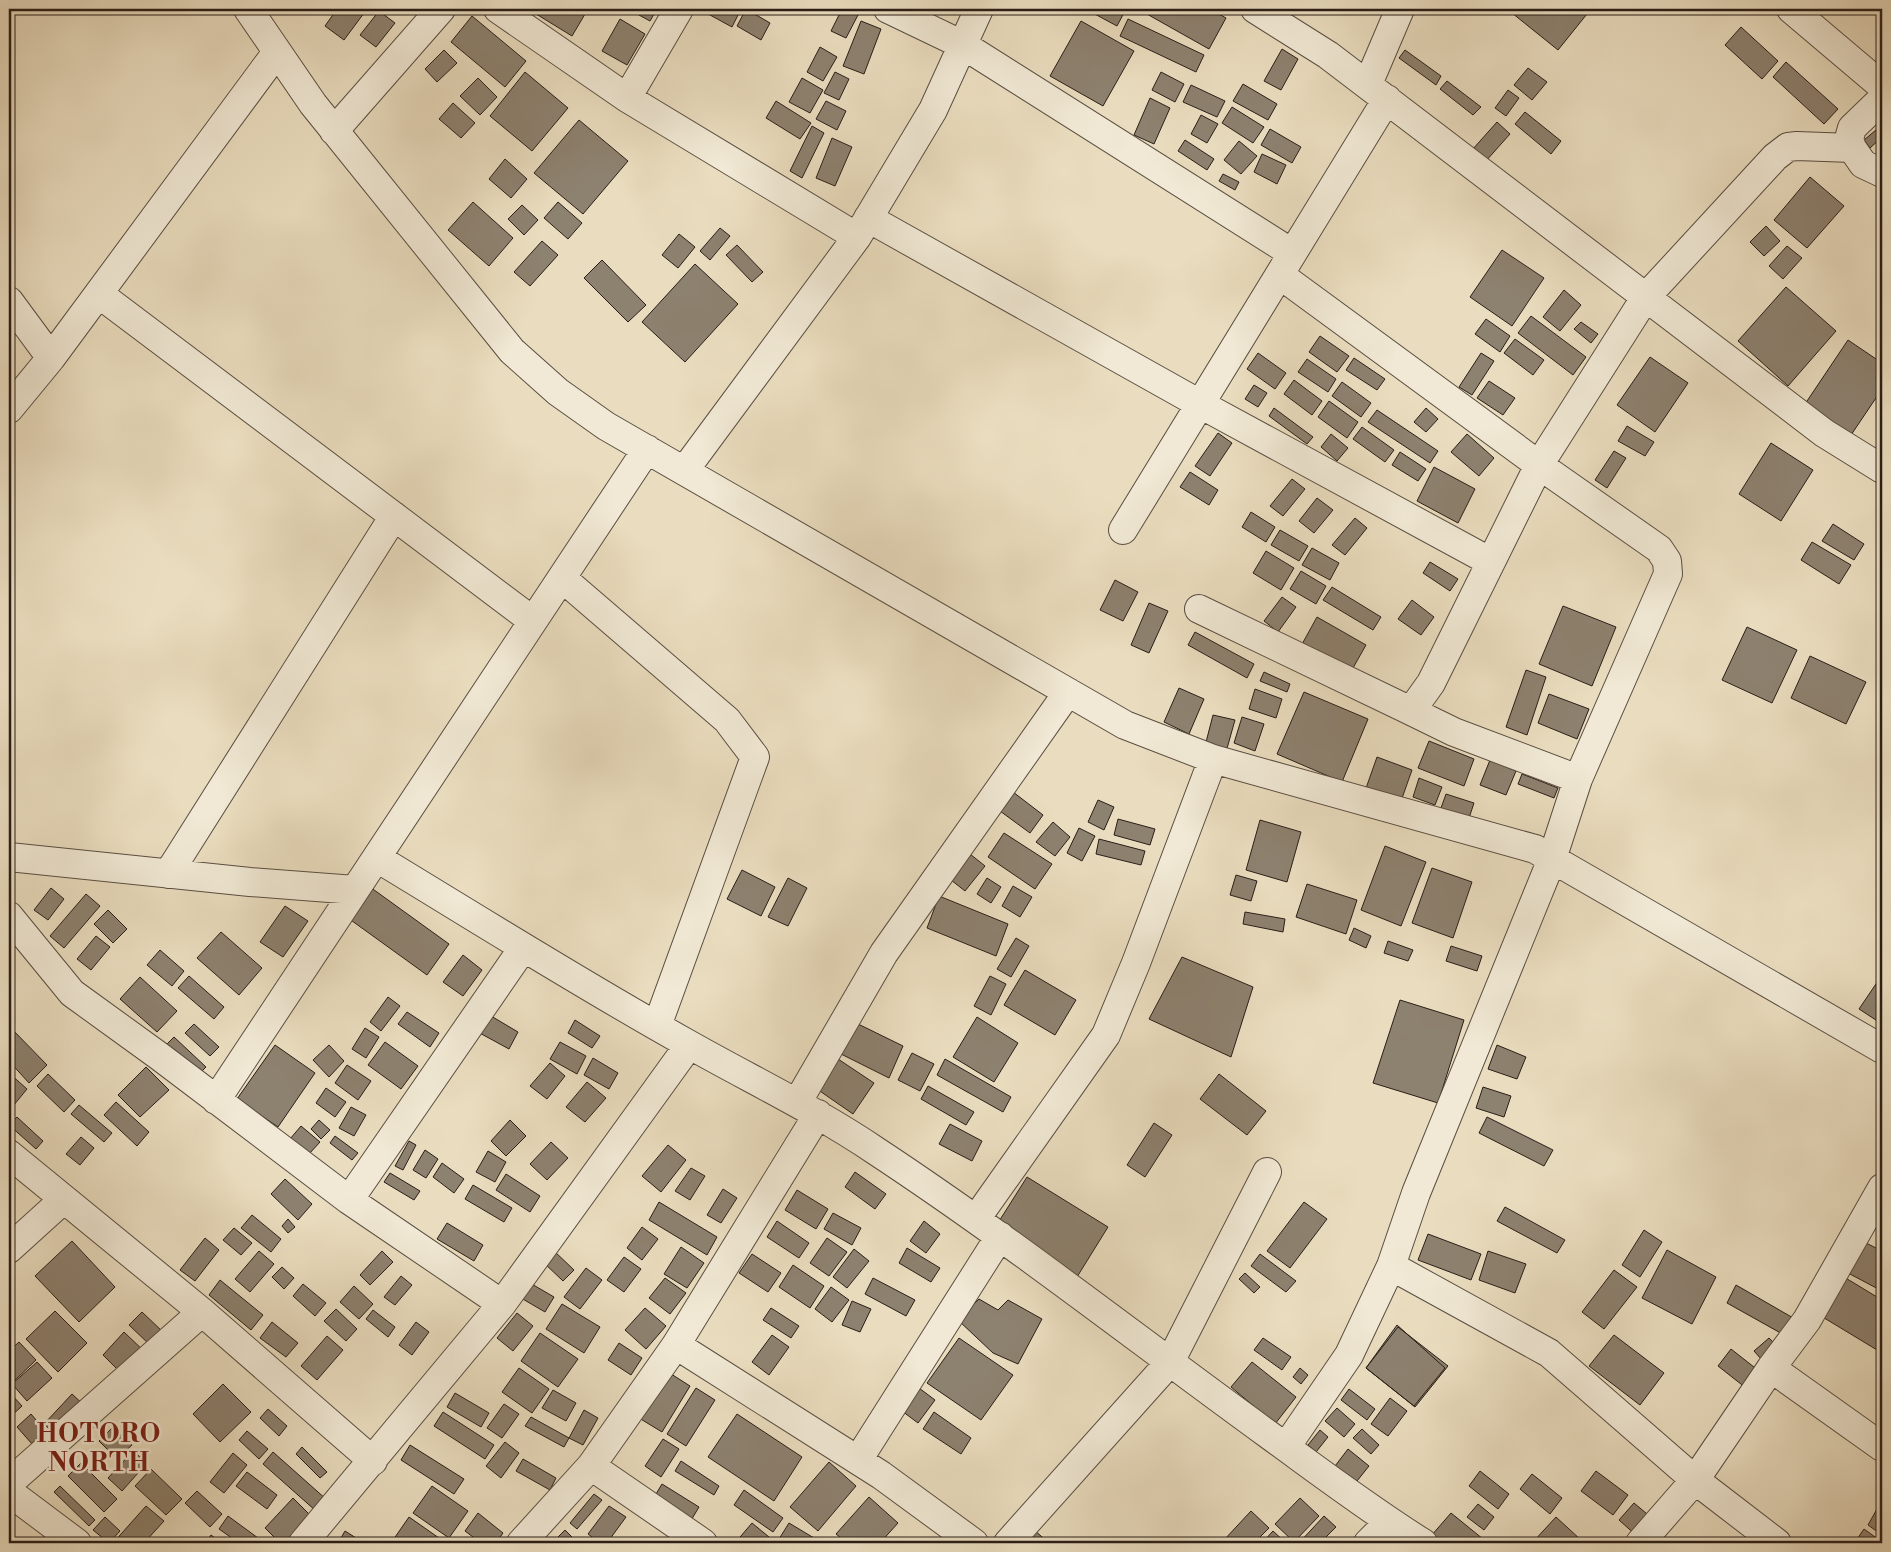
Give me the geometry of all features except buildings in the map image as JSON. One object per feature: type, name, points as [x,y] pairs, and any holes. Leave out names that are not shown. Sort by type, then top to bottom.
[{"type":"street","points":[[248,9],[313,104],[512,350],[558,392],[606,426],[1125,725],[1213,759],[1535,849],[1882,1048]]},
{"type":"street","points":[[334,131],[441,9]]},
{"type":"street","points":[[498,9],[627,98],[862,228],[1200,404],[1491,562]]},
{"type":"street","points":[[627,98],[679,9]]},
{"type":"street","points":[[888,9],[963,45],[1286,264],[1539,465],[1659,548],[1667,560],[1668,574],[1578,779],[1552,859],[1416,1193],[1391,1266],[1349,1355],[1286,1447]]},
{"type":"street","points":[[684,471],[862,228],[933,110],[979,9]]},
{"type":"street","points":[[1255,9],[1328,54],[1824,433],[1882,469]]},
{"type":"street","points":[[1123,530],[1286,264],[1378,91],[1400,9]]},
{"type":"street","points":[[1791,9],[1882,86]]},
{"type":"street","points":[[9,409],[51,358],[277,52]]},
{"type":"street","points":[[1882,99],[1852,128],[1849,139],[1852,148],[1863,164],[1882,173]]},
{"type":"street","points":[[1411,711],[1431,683],[1539,465],[1645,298],[1775,157],[1788,147],[1852,148]]},
{"type":"street","points":[[99,294],[533,621]]},
{"type":"street","points":[[9,301],[51,358]]},
{"type":"street","points":[[216,1100],[647,449]]},
{"type":"street","points":[[168,874],[394,516]]},
{"type":"street","points":[[562,578],[728,720],[755,757],[657,1026]]},
{"type":"street","points":[[1199,608],[1454,732],[1578,779]]},
{"type":"street","points":[[521,1543],[591,1466],[676,1345],[808,1109],[884,953],[1068,692]]},
{"type":"street","points":[[976,1219],[1106,1036],[1136,963],[1213,759]]},
{"type":"street","points":[[9,857],[168,874],[355,890]]},
{"type":"street","points":[[377,858],[523,948],[688,1045],[808,1109],[874,1149],[1000,1236],[1389,1522],[1423,1543]]},
{"type":"street","points":[[9,916],[72,993],[159,1056],[349,1200],[502,1304]]},
{"type":"street","points":[[349,1200],[523,948]]},
{"type":"street","points":[[303,1543],[502,1304],[688,1045]]},
{"type":"street","points":[[9,1154],[202,1312],[372,1460]]},
{"type":"street","points":[[1008,1543],[1170,1362],[1267,1172]]},
{"type":"street","points":[[1640,1543],[1695,1480],[1771,1368],[1874,1224],[1882,1188]]},
{"type":"street","points":[[9,1249],[64,1200]]},
{"type":"street","points":[[858,1460],[1000,1236]]},
{"type":"street","points":[[1391,1266],[1549,1354],[1695,1480],[1777,1543]]},
{"type":"street","points":[[9,1483],[202,1312]]},
{"type":"street","points":[[676,1345],[881,1475],[974,1543]]},
{"type":"street","points":[[1771,1368],[1882,1448]]},
{"type":"street","points":[[591,1466],[703,1543]]},
{"type":"street","points":[[9,1492],[77,1543]]},
{"type":"street","points":[[1368,1543],[1389,1522]]},
{"type":"district","name":"HOTORO NORTH","points":[[99,1448]]}]
